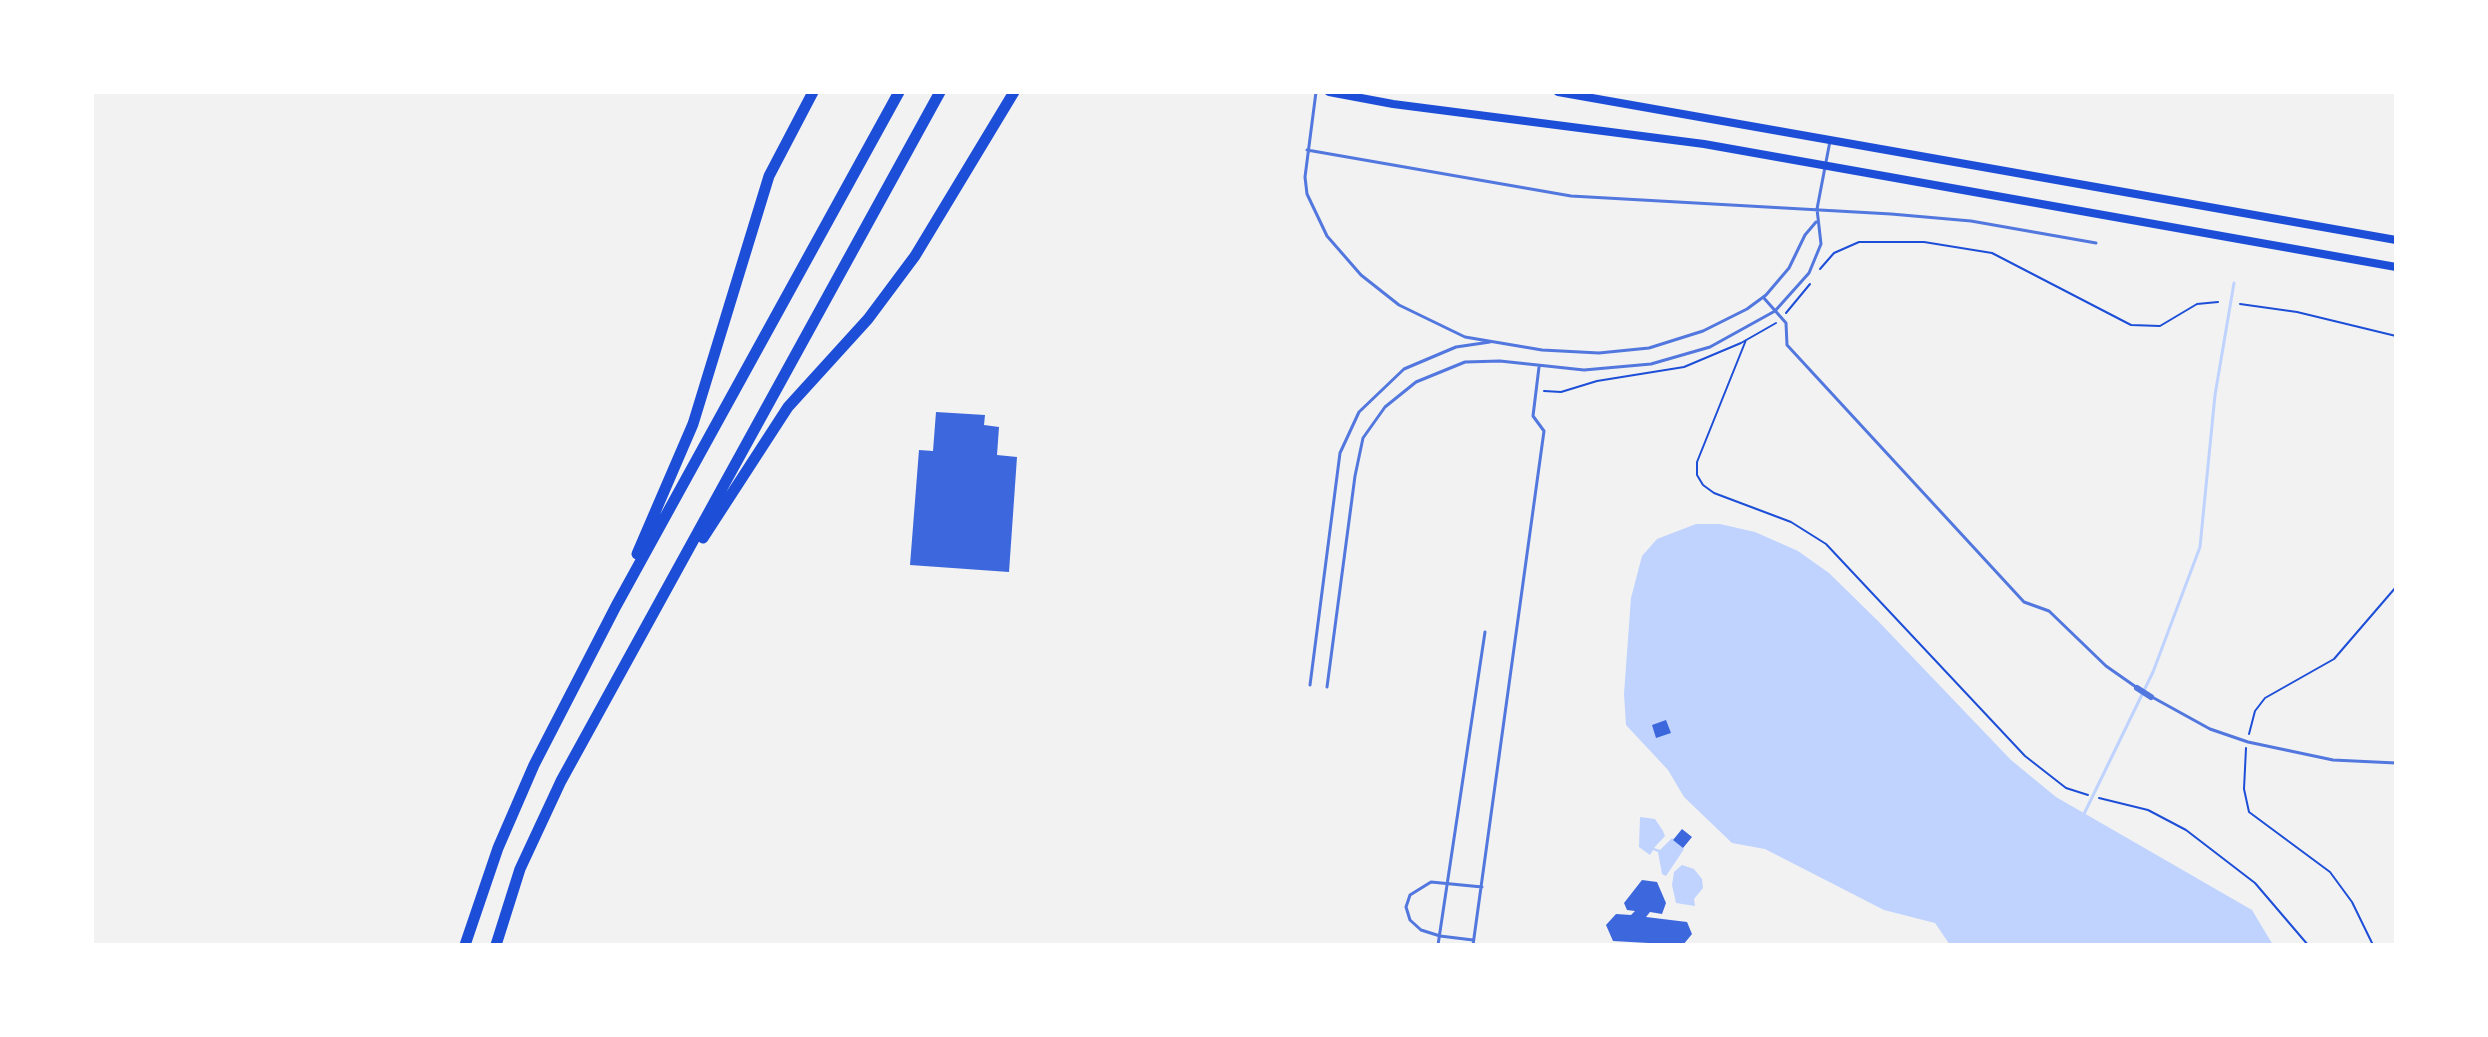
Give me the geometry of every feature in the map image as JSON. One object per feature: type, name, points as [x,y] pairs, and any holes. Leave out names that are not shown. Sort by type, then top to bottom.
[{"type":"highway","points":[[465,945],[498,848],[534,765],[609,620],[899,92]]},
{"type":"highway","points":[[496,945],[520,869],[561,781],[940,92]]},
{"type":"highway","points":[[655,612],[788,407],[868,319],[915,256],[1014,92]]},
{"type":"highway","points":[[609,620],[693,424],[769,176],[810,95]]},
{"type":"main road","points":[[1329,92],[1393,104],[1704,144],[2396,267]]},
{"type":"main road","points":[[1558,92],[2396,240]]},
{"type":"street","points":[[2137,688],[2151,697]]},
{"type":"lane","points":[[1316,92],[1307,150],[1307,194],[1315,216],[1361,275],[1399,305],[1440,328],[1465,337],[1599,353],[1649,348],[1703,331],[1763,297],[1789,268],[1805,235],[1817,221]]},
{"type":"lane","points":[[1327,687],[1345,544],[1363,438],[1385,407],[1416,382],[1465,362],[1500,361],[1584,370],[1651,364],[1710,347],[1775,311],[1809,273],[1821,244],[1817,209],[1830,141]]},
{"type":"lane","points":[[1307,150],[1571,196],[1971,221],[2096,243]]},
{"type":"lane","points":[[1763,297],[1786,323],[1787,345],[2024,602],[2049,611],[2106,666],[2137,688]]},
{"type":"lane","points":[[1310,685],[1340,453],[1359,412],[1404,369],[1456,347],[1493,342]]},
{"type":"lane","points":[[1482,887],[1423,884],[1410,895],[1406,907],[1415,926],[1440,936],[1473,942],[1482,887],[1517,637],[1544,431],[1533,416],[1539,367]]},
{"type":"lane","points":[[1438,945],[1485,632]]},
{"type":"lane","points":[[2151,697],[2210,729],[2248,742],[2333,760],[2396,763]]},
{"type":"path","points":[[1818,271],[1834,253],[1850,244],[1873,239],[1914,241],[1992,253],[2131,325],[2160,326],[2197,304],[2218,302]]},
{"type":"path","points":[[1782,318],[1813,279]]},
{"type":"path","points":[[2240,304],[2307,314],[2396,336]]},
{"type":"path","points":[[1746,339],[1697,462],[1697,475],[1703,485],[1714,493],[1791,522],[1826,544],[2025,756],[2066,788],[2088,795]]},
{"type":"path","points":[[2099,798],[2148,810],[2186,830],[2255,883],[2308,945]]},
{"type":"water","points":[[1696,524],[1720,524],[1755,532],[1798,551],[1829,573],[2011,760],[2056,797],[2252,910],[2273,945],[1950,945],[1935,923],[1884,910],[1765,849],[1732,843],[1684,797],[1668,770],[1626,725],[1624,694],[1631,598],[1642,556],[1657,539]]},
{"type":"water","points":[[1640,817],[1655,819],[1663,831],[1665,836],[1654,848],[1660,850],[1672,838],[1684,849],[1666,876],[1662,874],[1658,852],[1653,850],[1650,855],[1639,847]]},
{"type":"water","points":[[1682,865],[1694,869],[1702,879],[1703,888],[1694,899],[1695,906],[1676,903],[1672,885],[1674,872]]},
{"type":"building","points":[[936,412],[985,415],[984,425],[999,427],[997,455],[1017,457],[1009,572],[910,565],[919,450],[933,451]]},
{"type":"building","points":[[1666,720],[1671,733],[1656,738],[1652,725]]},
{"type":"building","points":[[1682,829],[1692,837],[1683,848],[1673,840]]},
{"type":"building","points":[[1642,880],[1657,882],[1666,903],[1662,914],[1650,912],[1646,917],[1687,922],[1692,934],[1683,945],[1613,941],[1606,925],[1616,914],[1631,915],[1635,911],[1627,910],[1624,903]]},
{"type":"waterway","points":[[2083,816],[2153,672],[2200,547],[2215,395],[2234,283]]}]
